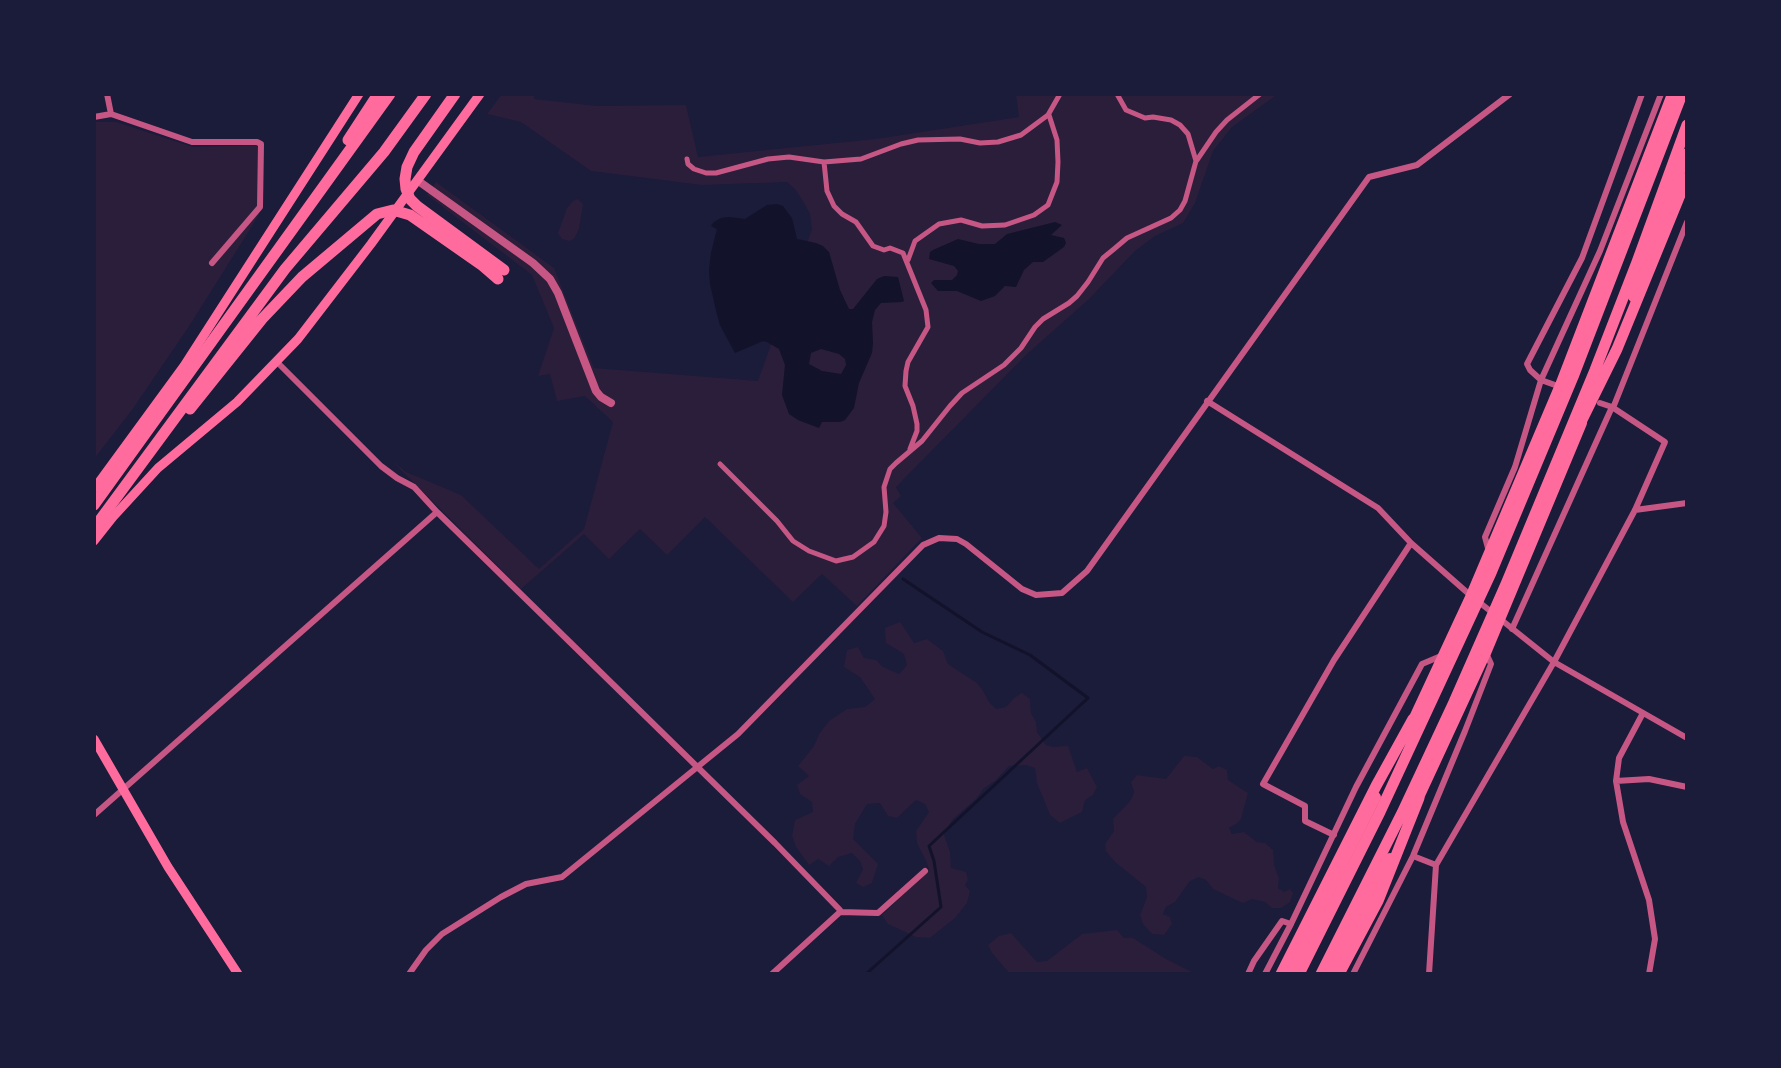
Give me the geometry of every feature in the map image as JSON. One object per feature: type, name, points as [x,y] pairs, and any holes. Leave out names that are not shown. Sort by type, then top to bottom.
[{"type":"highway","points":[[300,219],[378,94]]},
{"type":"highway","points":[[94,505],[390,94]]},
{"type":"highway","points":[[94,528],[285,269],[384,152],[426,94]]},
{"type":"highway","points":[[158,444],[200,398],[262,319],[302,277],[385,210],[410,215],[483,266],[501,274],[417,206],[406,189],[407,167],[414,152],[455,94]]},
{"type":"highway","points":[[1289,974],[1354,845],[1471,595],[1560,385],[1672,94]]},
{"type":"highway","points":[[1299,974],[1387,799],[1491,573],[1579,363],[1682,94]]},
{"type":"highway","points":[[1321,974],[1454,702],[1545,493],[1637,262],[1687,125]]},
{"type":"highway","points":[[1331,974],[1391,857],[1500,621],[1609,356],[1687,153]]},
{"type":"highway","points":[[1545,493],[1617,349],[1687,178]]},
{"type":"highway","points":[[1281,974],[1413,719]]},
{"type":"highway","points":[[1339,974],[1378,901],[1419,798]]},
{"type":"main road","points":[[94,489],[184,366],[359,94]]},
{"type":"main road","points":[[94,541],[158,468],[237,402],[277,362],[321,311],[480,94]]},
{"type":"main road","points":[[94,739],[168,867],[238,974]]},
{"type":"street","points":[[107,94],[111,114]]},
{"type":"street","points":[[687,159],[694,169],[706,173],[789,157],[824,162],[848,161],[871,157],[918,140],[998,142],[1021,135],[1048,115],[1060,94]]},
{"type":"street","points":[[1117,94],[1126,110],[1135,115],[1171,120],[1180,125],[1188,134],[1196,161]]},
{"type":"street","points":[[720,464],[793,541],[819,556],[836,561],[853,557],[874,542],[884,526],[884,487],[890,469],[922,441],[962,393],[1004,365],[1043,319],[1077,296],[1103,258],[1127,238],[1171,218],[1180,210],[1196,161],[1216,132],[1260,94]]},
{"type":"street","points":[[409,974],[442,934],[526,884],[562,877],[738,734],[923,545],[939,538],[957,539],[1022,589],[1036,595],[1062,593],[1087,571],[1369,177],[1417,165],[1510,94]]},
{"type":"street","points":[[1555,385],[1541,380],[1527,364],[1582,258],[1642,94]]},
{"type":"street","points":[[1489,552],[1485,537],[1515,467],[1541,380],[1600,251],[1661,94]]},
{"type":"street","points":[[94,117],[111,114],[192,142],[261,144],[260,207],[212,263]]},
{"type":"street","points":[[907,261],[915,241],[939,224],[961,220],[982,226],[1005,225],[1034,215],[1048,205],[1057,182],[1058,162],[1057,140],[1048,115]]},
{"type":"street","points":[[824,162],[827,191],[834,206],[856,222],[873,246],[903,253],[928,317],[928,327],[906,371],[905,386],[917,424],[909,450]]},
{"type":"street","points":[[417,180],[533,263],[550,279],[596,391],[611,403]]},
{"type":"street","points":[[1512,629],[1612,408],[1687,222]]},
{"type":"street","points":[[277,362],[381,466],[414,487],[840,912]]},
{"type":"street","points":[[1207,401],[1378,508],[1411,543],[1500,621],[1554,662],[1687,738]]},
{"type":"street","points":[[1429,974],[1436,865],[1554,662],[1635,510],[1665,442],[1600,403]]},
{"type":"street","points":[[1635,510],[1687,503]]},
{"type":"street","points":[[94,815],[437,512]]},
{"type":"street","points":[[1334,835],[1305,821],[1305,806],[1263,784],[1334,660],[1411,543]]},
{"type":"street","points":[[1353,974],[1413,856],[1491,664],[1486,653]]},
{"type":"street","points":[[1265,974],[1356,787],[1422,664],[1444,655]]},
{"type":"street","points":[[1643,713],[1619,758],[1616,781],[1623,822],[1649,900],[1655,939],[1649,974]]},
{"type":"street","points":[[1616,781],[1649,779],[1687,787]]},
{"type":"street","points":[[1413,856],[1436,865]]},
{"type":"street","points":[[772,974],[840,912],[878,913],[925,871]]},
{"type":"street","points":[[1248,974],[1282,921],[1291,924]]},
{"type":"shaded area","points":[[502,94],[534,94],[534,99],[597,106],[686,105],[698,157],[876,139],[1019,117],[1016,95],[1019,94],[1278,94],[1232,127],[1213,151],[1195,203],[1183,223],[1155,236],[1135,251],[1089,299],[1026,355],[896,487],[901,496],[893,503],[922,538],[857,606],[822,574],[793,602],[705,517],[667,555],[640,529],[609,559],[584,534],[521,589],[391,460],[406,472],[461,495],[539,569],[584,529],[613,422],[585,396],[557,401],[550,374],[538,376],[554,328],[532,275],[427,195],[436,182],[554,268],[594,368],[758,381],[812,229],[810,214],[795,189],[787,182],[702,185],[591,171],[521,122],[487,114]]},
{"type":"shaded area","points":[[94,122],[116,122],[193,147],[256,145],[259,149],[259,215],[188,328],[94,459]]},
{"type":"shaded area","points":[[578,199],[583,204],[579,229],[574,239],[562,239],[558,233],[567,208]]},
{"type":"shaded area","points":[[767,205],[783,206],[792,218],[797,239],[816,243],[829,252],[849,309],[853,309],[877,279],[884,276],[898,277],[904,301],[881,303],[875,310],[872,353],[859,383],[854,408],[845,420],[822,422],[819,428],[789,414],[782,395],[785,365],[779,349],[763,341],[735,353],[716,311],[709,270],[717,229],[711,226],[721,218],[745,219]],"holes":[[[821,349],[839,354],[846,365],[841,374],[822,371],[809,364],[811,353]]]},
{"type":"shaded area","points":[[1055,222],[1062,225],[1051,235],[1064,238],[1064,247],[1043,262],[1033,262],[1024,270],[1016,287],[1005,286],[995,296],[981,301],[957,291],[938,291],[931,283],[934,280],[952,280],[958,271],[954,266],[929,259],[933,250],[958,239],[995,244],[1007,234]]},
{"type":"shaded area","points":[[900,622],[914,643],[927,639],[943,651],[948,664],[977,683],[996,709],[1006,707],[1022,693],[1030,699],[1037,732],[1046,745],[1068,746],[1077,772],[1087,768],[1097,787],[1093,795],[1085,800],[1082,812],[1060,823],[1050,815],[1037,783],[1035,768],[1009,766],[984,788],[952,820],[944,835],[951,868],[966,872],[968,880],[965,885],[970,891],[967,903],[955,918],[930,938],[916,937],[888,924],[882,915],[929,870],[917,843],[916,831],[929,812],[925,804],[916,800],[897,818],[888,816],[880,803],[867,804],[855,824],[853,839],[878,864],[872,883],[863,887],[856,883],[863,869],[852,853],[838,857],[829,866],[818,859],[809,865],[792,836],[795,820],[813,812],[812,802],[800,794],[797,785],[809,776],[798,766],[829,721],[847,709],[865,707],[875,699],[860,677],[844,667],[847,650],[858,647],[864,658],[876,660],[899,674],[907,665],[904,654],[886,643],[885,628]]},
{"type":"shaded area","points":[[1184,756],[1197,757],[1213,769],[1219,766],[1227,770],[1228,780],[1248,793],[1241,819],[1229,828],[1232,834],[1244,832],[1273,850],[1278,888],[1284,892],[1290,889],[1293,893],[1290,902],[1281,908],[1272,908],[1265,902],[1252,899],[1243,903],[1213,889],[1199,877],[1190,881],[1175,902],[1166,907],[1163,914],[1170,917],[1172,924],[1164,935],[1152,934],[1140,915],[1147,897],[1146,887],[1115,862],[1106,851],[1105,844],[1114,831],[1113,819],[1131,800],[1134,792],[1131,782],[1137,775],[1166,779]]},
{"type":"shaded area","points":[[1117,930],[1124,938],[1133,938],[1166,959],[1203,974],[1010,974],[988,945],[999,936],[1011,933],[1037,962],[1047,961],[1082,934]]},
{"type":"waterway","points":[[866,974],[941,907],[929,846],[1088,698],[1030,655],[982,632],[903,579]]}]
